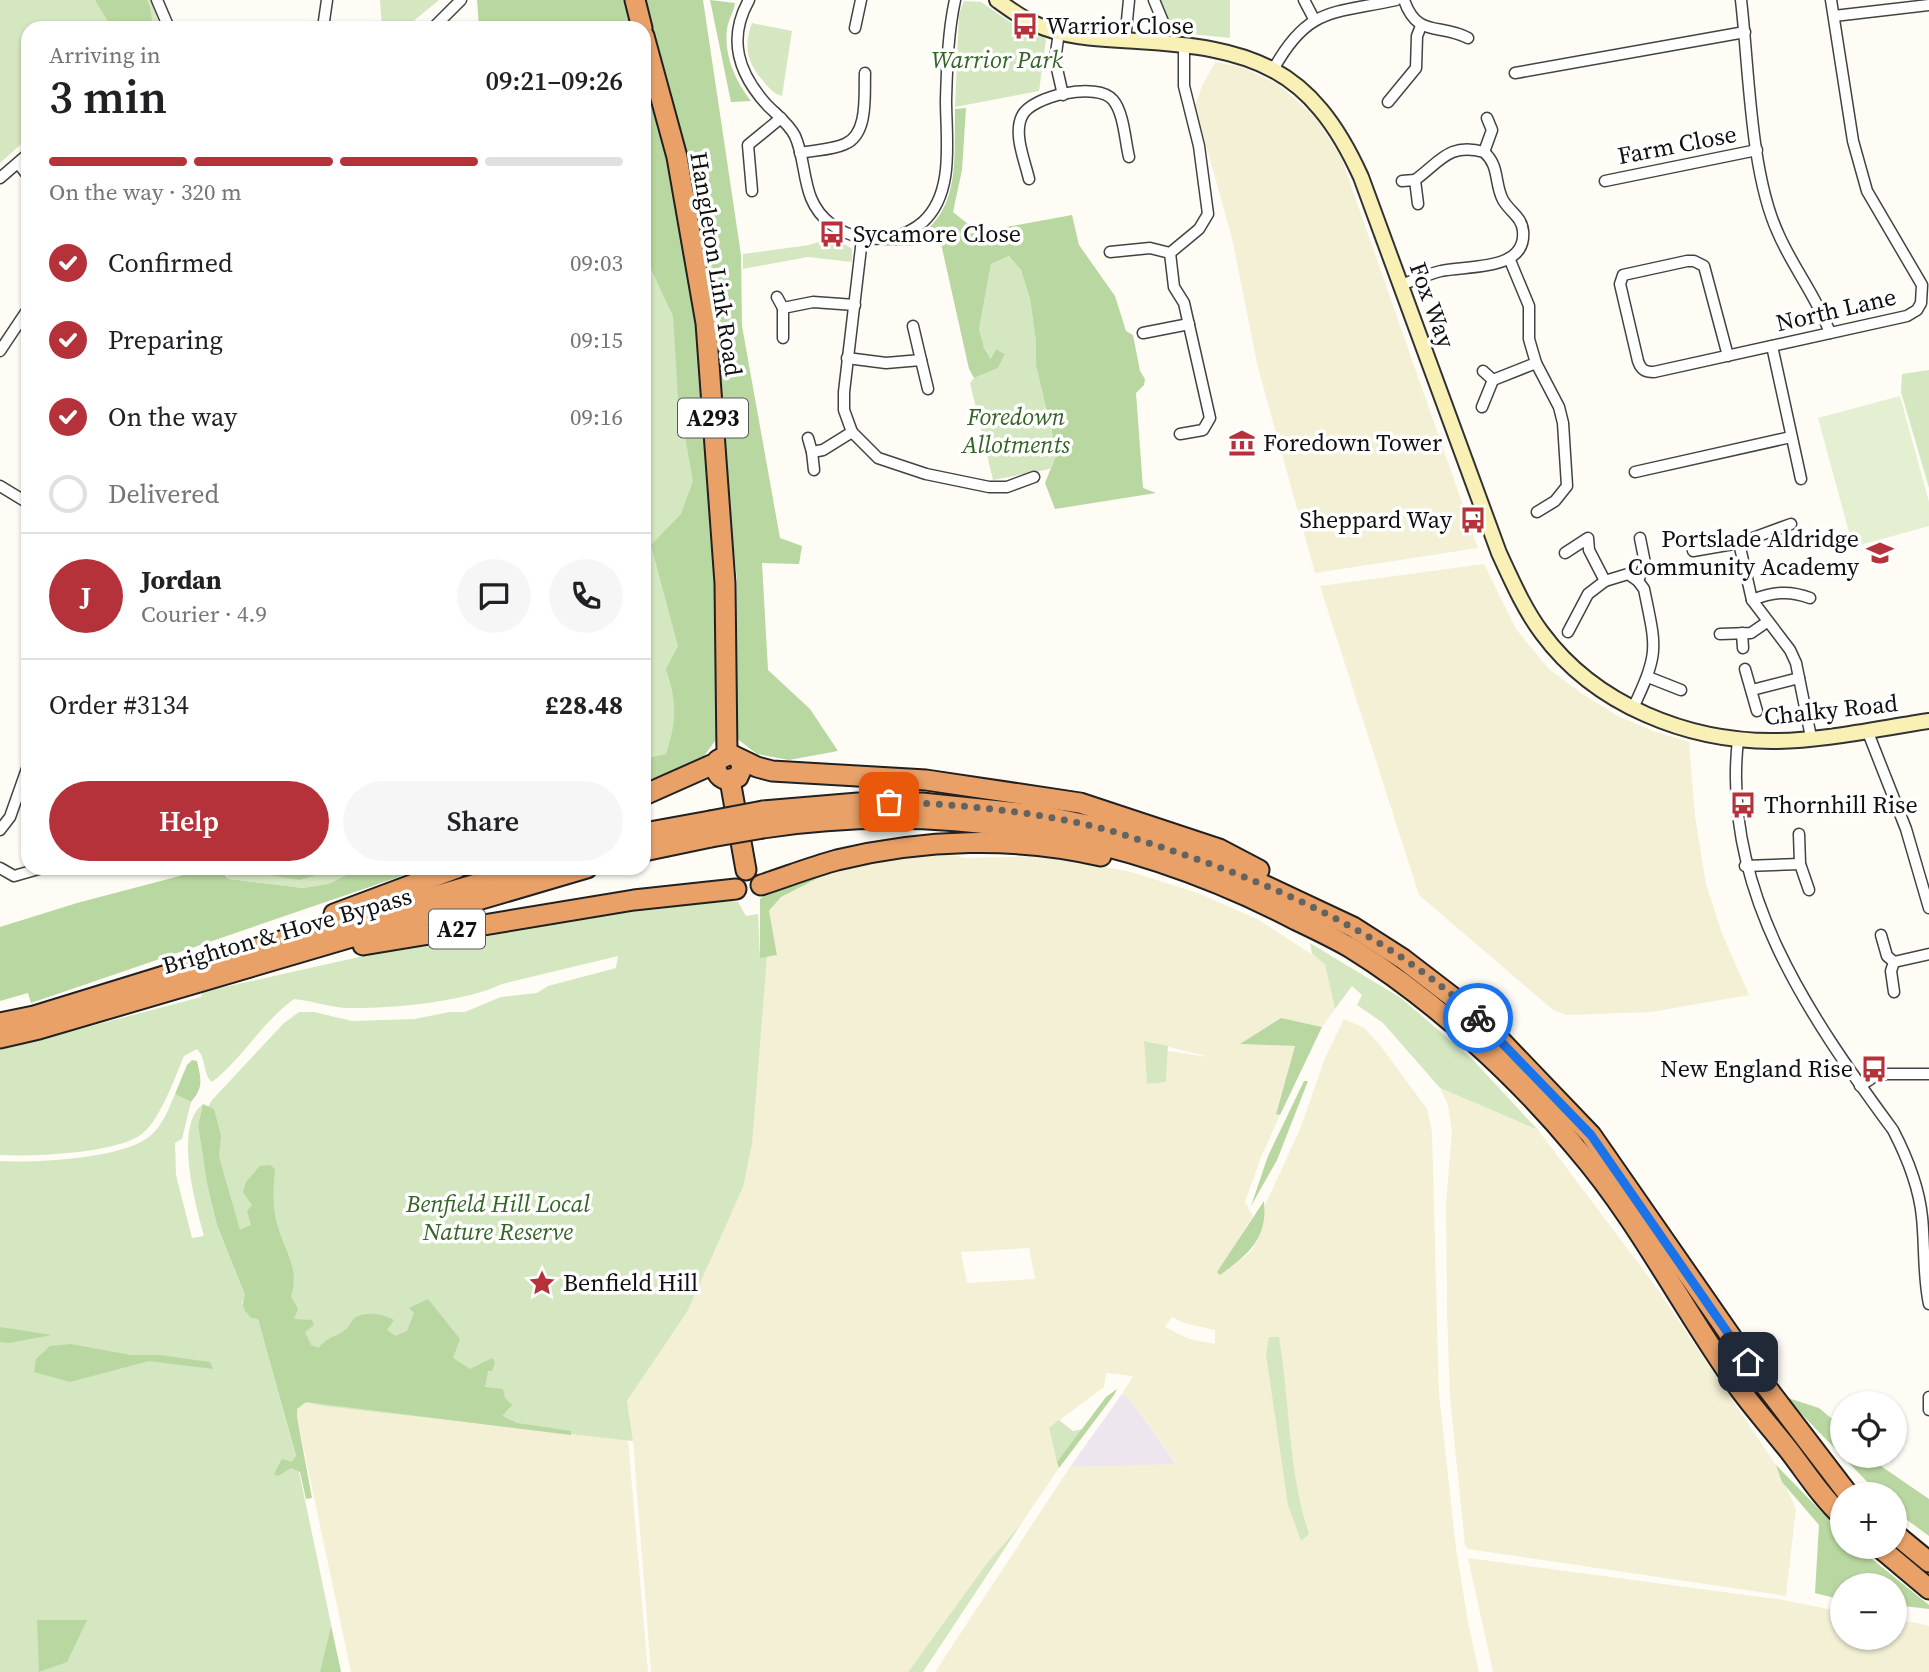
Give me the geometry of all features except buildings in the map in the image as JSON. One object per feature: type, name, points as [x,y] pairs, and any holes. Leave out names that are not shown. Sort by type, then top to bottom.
[{"type":"highway","points":[[635,0],[640,21]]},
{"type":"highway","name":"Hangleton Link Road","points":[[651,62],[677,157],[705,323],[725,583],[728,759]]},
{"type":"highway","points":[[728,759],[741,773],[730,780],[746,870]]},
{"type":"highway","points":[[651,792],[728,759],[772,771],[926,780],[1080,803],[1219,849],[1295,889],[1403,959],[1476,1015],[1591,1135],[1764,1384],[1840,1482]]},
{"type":"highway","points":[[651,833],[710,829],[889,802],[956,805],[1040,816],[1102,828],[1234,871],[1353,927]]},
{"type":"highway","points":[[763,819],[932,819],[1024,828],[1094,841],[1177,866],[1248,894],[1352,948],[1424,1001],[1496,1063],[1578,1149],[1638,1232],[1739,1388],[1830,1501]]},
{"type":"highway","points":[[651,849],[710,829]]},
{"type":"highway","points":[[746,870],[736,877],[736,889],[742,895],[751,895],[757,892],[761,885],[802,870],[881,850],[936,844],[1000,843],[1095,854],[1190,876],[1248,894]]},
{"type":"highway","points":[[746,870],[757,874],[761,885]]},
{"type":"highway","name":"A27","points":[[219,958],[438,875]]},
{"type":"highway","name":"Brighton & Hove Bypass","points":[[0,1023],[34,1016],[219,958],[507,875]]},
{"type":"highway","name":"Brighton & Hove Bypass","points":[[0,1038],[563,875]]},
{"type":"highway","name":"A27","points":[[279,959],[634,900],[736,889]]},
{"type":"highway","points":[[1907,1544],[1929,1562]]},
{"type":"highway","points":[[1893,1559],[1929,1589]]},
{"type":"street","points":[[157,0],[166,21]]},
{"type":"street","points":[[324,21],[327,0]]},
{"type":"street","points":[[440,21],[461,0]]},
{"type":"street","points":[[749,0],[736,36],[737,58],[744,76],[795,135],[812,200],[824,216],[838,227],[862,239],[885,239],[905,233],[932,214],[940,198],[946,160],[946,97],[951,18],[955,1]]},
{"type":"street","points":[[855,28],[861,0]]},
{"type":"street","name":"Fox Way","points":[[997,0],[1033,23],[1059,32],[1125,41],[1184,44],[1228,51],[1251,58],[1273,70],[1311,99],[1335,126],[1361,177],[1484,515],[1521,599],[1557,651],[1581,674],[1633,708],[1689,730],[1738,740]]},
{"type":"street","points":[[1125,41],[1129,0]]},
{"type":"street","points":[[1154,0],[1166,29]]},
{"type":"street","points":[[1304,0],[1314,19]]},
{"type":"street","points":[[1273,70],[1296,34],[1314,19],[1333,11],[1396,0]]},
{"type":"street","points":[[1404,0],[1411,18],[1421,26],[1468,38]]},
{"type":"street","points":[[1741,0],[1764,187],[1778,233],[1818,302],[1830,333]]},
{"type":"street","name":"North Lane","points":[[1728,356],[1704,267],[1695,261],[1687,261],[1623,275],[1620,284],[1638,361],[1643,370],[1654,372],[1728,356],[1907,316],[1917,310],[1923,295],[1922,285],[1867,191],[1853,141],[1831,0]]},
{"type":"street","points":[[1834,16],[1929,4]]},
{"type":"street","points":[[1388,102],[1416,68],[1417,36],[1421,26]]},
{"type":"street","points":[[1059,32],[1055,60],[1063,95]]},
{"type":"street","points":[[1515,73],[1745,32]]},
{"type":"street","points":[[1170,253],[1199,229],[1208,214],[1199,146],[1184,86],[1184,44]]},
{"type":"street","points":[[800,153],[843,145],[852,140],[862,121],[865,73]]},
{"type":"street","points":[[1029,179],[1020,140],[1020,119],[1034,102],[1063,95],[1096,90],[1113,99],[1118,108],[1129,157]]},
{"type":"street","points":[[752,191],[748,145],[781,118]]},
{"type":"street","points":[[1484,152],[1492,130],[1487,118]]},
{"type":"street","points":[[1400,285],[1441,271],[1485,266],[1509,258],[1518,251],[1523,241],[1524,229],[1519,218],[1503,200],[1496,166],[1484,152],[1473,149],[1451,152],[1415,180],[1402,181]]},
{"type":"street","name":"Farm Close","points":[[1605,181],[1758,150]]},
{"type":"street","points":[[0,178],[21,160]]},
{"type":"street","points":[[18,163],[21,167]]},
{"type":"street","points":[[1415,180],[1418,204]]},
{"type":"street","points":[[862,239],[847,358],[844,410],[852,432],[878,458],[932,476],[989,487],[1007,487],[1034,477]]},
{"type":"street","points":[[1110,252],[1150,248],[1170,253]]},
{"type":"street","points":[[1170,253],[1174,287],[1185,303],[1210,418],[1203,430],[1180,435]]},
{"type":"street","points":[[1509,258],[1529,306],[1530,339],[1536,363],[1559,407],[1563,423],[1567,486],[1537,512]]},
{"type":"street","points":[[777,297],[783,308],[783,338]]},
{"type":"street","points":[[783,308],[813,302],[855,305]]},
{"type":"street","points":[[0,351],[21,320]]},
{"type":"street","points":[[1143,333],[1189,324]]},
{"type":"street","points":[[913,326],[928,389]]},
{"type":"street","points":[[1772,346],[1801,479]]},
{"type":"street","points":[[847,358],[886,363],[921,360]]},
{"type":"street","points":[[1482,407],[1493,380],[1536,363]]},
{"type":"street","points":[[1483,371],[1493,380]]},
{"type":"street","points":[[812,452],[823,450],[852,432]]},
{"type":"street","points":[[1635,472],[1791,437]]},
{"type":"street","points":[[808,438],[814,470]]},
{"type":"street","points":[[0,486],[21,499]]},
{"type":"street","points":[[1693,551],[1739,543],[1791,524]]},
{"type":"street","points":[[1565,553],[1588,538],[1589,550],[1605,581]]},
{"type":"street","points":[[1638,580],[1645,563],[1640,538]]},
{"type":"street","points":[[1739,543],[1752,600],[1790,650],[1799,678],[1811,737]]},
{"type":"street","points":[[1568,632],[1588,594],[1605,581],[1628,575],[1638,580],[1644,589],[1655,637],[1654,658],[1633,708]]},
{"type":"street","points":[[1752,600],[1771,593],[1785,592],[1810,598]]},
{"type":"street","points":[[1720,634],[1759,630],[1767,622]]},
{"type":"street","points":[[1742,633],[1743,648]]},
{"type":"street","points":[[1745,669],[1757,711]]},
{"type":"street","points":[[1648,677],[1681,690]]},
{"type":"street","points":[[1752,690],[1799,678]]},
{"type":"street","name":"Chalky Road","points":[[1738,740],[1778,741],[1929,721]]},
{"type":"street","points":[[1867,730],[1906,829],[1929,908]]},
{"type":"street","points":[[1738,740],[1736,782],[1745,866],[1766,929],[1821,1028],[1893,1130],[1912,1173],[1922,1213],[1929,1304]]},
{"type":"street","points":[[0,830],[10,817],[21,786]]},
{"type":"street","points":[[1799,834],[1800,864],[1809,890]]},
{"type":"street","points":[[1745,866],[1800,864]]},
{"type":"street","points":[[0,868],[14,876],[21,874]]},
{"type":"street","points":[[1881,935],[1887,956],[1894,962]]},
{"type":"street","points":[[1894,962],[1929,954]]},
{"type":"street","points":[[1894,962],[1891,971],[1894,992]]},
{"type":"street","points":[[1860,1086],[1878,1074],[1929,1074]]},
{"type":"street","points":[[1929,1397],[1929,1410]]},
{"type":"shaded area","points":[[1215,62],[1242,67],[1278,84],[1316,118],[1341,157],[1478,548],[1315,573],[1258,368],[1232,238],[1195,106]]},
{"type":"shaded area","points":[[1484,564],[1516,629],[1549,669],[1618,716],[1689,742],[1695,816],[1706,884],[1723,936],[1749,995],[1651,1012],[1567,1015],[1553,1010],[1419,895],[1320,586]]},
{"type":"shaded area","points":[[935,851],[965,858],[1050,856],[1131,872],[1198,893],[1259,920],[1325,963],[1335,1009],[1322,1027],[1281,1018],[1241,1044],[1295,1046],[1276,1113],[1280,1115],[1245,1202],[1253,1216],[1218,1272],[1220,1275],[1251,1252],[1260,1234],[1265,1205],[1300,1129],[1325,1058],[1344,1019],[1364,1028],[1380,1045],[1427,1109],[1432,1132],[1439,1394],[1456,1548],[1479,1672],[935,1672],[1070,1467],[1177,1464],[1129,1398],[1122,1394],[1133,1376],[1106,1373],[1104,1387],[1049,1428],[1059,1468],[1021,1524],[987,1563],[908,1672],[651,1672],[633,1441],[627,1401],[687,1312],[759,1048],[767,957],[777,955],[769,912],[781,897],[831,871],[857,862]],"holes":[[[1144,1041],[1150,1042],[1209,1057],[1168,1051],[1166,1082],[1147,1084]],[[1029,1248],[1035,1279],[967,1283],[961,1252]],[[1172,1317],[1184,1323],[1215,1330],[1215,1344],[1189,1339],[1165,1327]]]},
{"type":"shaded area","points":[[1440,1088],[1538,1130],[1654,1284],[1776,1465],[1796,1509],[1786,1596],[1468,1549],[1465,1546],[1450,1398],[1447,1313],[1446,1204],[1452,1131],[1448,1105]]},
{"type":"shaded area","points":[[1122,1394],[1129,1398],[1177,1465],[1070,1467]]},
{"type":"shaded area","points":[[306,1402],[628,1440],[648,1672],[351,1672],[297,1417],[297,1409]]},
{"type":"shaded area","points":[[1468,1558],[1783,1600],[1830,1609],[1830,1650],[1907,1650],[1907,1622],[1929,1626],[1929,1672],[1493,1672]]},
{"type":"green space","points":[[0,0],[151,0],[158,21],[21,21],[21,144],[0,163]]},
{"type":"green space","points":[[95,0],[147,0],[152,21],[108,21]]},
{"type":"green space","points":[[380,0],[439,0],[414,21],[382,21]]},
{"type":"green space","points":[[477,0],[626,0],[632,21],[478,21]]},
{"type":"green space","points":[[639,0],[703,0],[741,255],[742,326],[780,538],[802,546],[799,564],[762,563],[768,670],[810,709],[838,751],[789,760],[757,754],[735,737],[737,580],[723,443],[651,63],[651,21],[643,21]]},
{"type":"green space","points":[[710,0],[735,3],[727,29],[727,49],[740,85],[751,101],[731,102]]},
{"type":"green space","points":[[1158,0],[1230,0],[1230,38],[1171,32]]},
{"type":"green space","name":"Warrior Park","points":[[964,1],[981,2],[1010,22],[1044,36],[1046,40],[1039,91],[955,107],[959,14]]},
{"type":"green space","points":[[752,23],[792,31],[782,96],[768,86],[750,61],[747,47]]},
{"type":"green space","points":[[651,92],[671,165],[698,331],[714,583],[718,737],[701,760],[651,780],[651,757],[666,754],[670,742],[674,712],[666,669],[678,646],[651,545],[681,514],[693,481],[678,397],[673,316],[651,269]]},
{"type":"green space","points":[[966,108],[962,170],[953,212],[968,224],[967,233],[911,246],[881,246],[923,232],[944,208],[953,176],[955,109]]},
{"type":"green space","points":[[651,118],[714,583],[718,737],[651,779]]},
{"type":"green space","points":[[1072,215],[1079,245],[1115,296],[1126,331],[1133,335],[1140,371],[1145,379],[1144,385],[1136,393],[1143,488],[1156,493],[1055,509],[1045,483],[1057,453],[1036,366],[1036,342],[1030,299],[1021,270],[1009,256],[991,264],[979,329],[984,348],[991,359],[996,349],[1005,354],[998,368],[974,378],[969,369],[940,239]]},
{"type":"green space","points":[[834,237],[852,249],[852,262],[808,257],[743,269],[743,254],[809,245]]},
{"type":"green space","name":"Foredown Allotments","points":[[1009,256],[1021,270],[1030,299],[1036,342],[1036,366],[1057,453],[1050,469],[993,480],[970,383],[974,378],[998,368],[1005,354],[996,349],[992,360],[984,348],[979,329],[991,264]]},
{"type":"green space","points":[[1929,370],[1929,488],[1901,392],[1902,374]]},
{"type":"green space","points":[[1900,396],[1929,502],[1929,526],[1853,547],[1818,418]]},
{"type":"green space","points":[[819,868],[822,876],[781,897],[769,911],[777,955],[760,958],[760,899],[775,885]]},
{"type":"green space","points":[[183,875],[225,875],[229,879],[303,888],[329,884],[346,875],[405,875],[31,1003],[28,993],[0,1001],[0,927]]},
{"type":"green space","points":[[227,875],[393,875],[303,888],[229,879]]},
{"type":"green space","points":[[269,875],[316,875],[300,880]]},
{"type":"green space","name":"Benfield Hill Local Nature Reserve","points":[[714,899],[738,902],[746,916],[758,914],[760,957],[767,957],[752,1144],[743,1187],[687,1312],[627,1401],[633,1441],[324,1406],[285,1398],[203,1116],[212,1100],[284,1023],[299,1012],[314,1012],[352,1021],[414,1019],[465,1012],[501,997],[537,993],[548,986],[616,968],[618,956],[448,1000],[426,1003],[347,1008],[294,999],[272,1018],[212,1082],[197,1049],[184,1056],[160,1111],[139,1136],[127,1142],[92,1150],[0,1155],[0,1050],[201,997],[202,992],[377,953],[433,937],[598,910]]},
{"type":"green space","points":[[1310,943],[1401,998],[1472,1059],[1538,1130],[1440,1088],[1383,1023],[1357,1005],[1362,995],[1352,986],[1335,1009],[1325,964],[1312,954]]},
{"type":"green space","points":[[1281,1018],[1322,1027],[1280,1115],[1276,1114],[1295,1046],[1240,1044]]},
{"type":"green space","points":[[1144,1041],[1168,1046],[1166,1082],[1147,1084]]},
{"type":"green space","points":[[192,1060],[197,1061],[200,1083],[191,1102],[175,1094],[187,1065]]},
{"type":"green space","points":[[1304,1081],[1308,1081],[1277,1160],[1251,1206],[1268,1156]]},
{"type":"green space","points":[[175,1094],[191,1102],[182,1139],[175,1143],[176,1175],[192,1238],[204,1236],[189,1167],[189,1130],[194,1115],[203,1104],[198,1125],[207,1184],[217,1225],[245,1295],[242,1303],[258,1319],[296,1457],[341,1672],[0,1672],[0,1161],[78,1158],[100,1155],[137,1144],[158,1127]]},
{"type":"green space","points":[[203,1104],[214,1109],[221,1136],[219,1156],[240,1230],[251,1225],[247,1211],[252,1205],[243,1192],[246,1182],[260,1166],[270,1165],[275,1169],[274,1210],[293,1268],[291,1297],[298,1309],[294,1319],[312,1320],[314,1325],[305,1332],[311,1345],[319,1348],[346,1329],[356,1317],[365,1314],[394,1320],[387,1330],[395,1336],[407,1331],[414,1313],[409,1308],[428,1299],[460,1339],[453,1358],[470,1369],[492,1358],[495,1362],[492,1371],[488,1371],[485,1387],[503,1389],[505,1398],[512,1405],[502,1416],[517,1423],[571,1431],[571,1435],[306,1402],[297,1409],[297,1417],[312,1498],[306,1499],[300,1472],[291,1468],[278,1476],[274,1474],[282,1459],[292,1462],[296,1456],[258,1319],[251,1318],[245,1310],[245,1295],[217,1225],[207,1184],[198,1125]]},
{"type":"green space","points":[[1264,1201],[1263,1226],[1254,1245],[1220,1275],[1217,1272]]},
{"type":"green space","points":[[0,1327],[52,1335],[9,1343],[0,1342]]},
{"type":"green space","points":[[1269,1337],[1279,1337],[1283,1362],[1293,1461],[1309,1534],[1301,1541],[1288,1505],[1266,1354]]},
{"type":"green space","points":[[71,1344],[131,1355],[160,1355],[210,1362],[213,1369],[149,1361],[70,1382],[34,1372],[36,1359],[50,1346]]},
{"type":"green space","points":[[1117,1389],[1059,1468],[1057,1462],[1106,1397]]},
{"type":"green space","points":[[1785,1397],[1819,1408],[1830,1417],[1830,1443]]},
{"type":"green space","points":[[1059,1420],[1073,1431],[1083,1429],[1057,1462],[1049,1428]]},
{"type":"green space","points":[[1776,1465],[1830,1521],[1830,1559],[1872,1559],[1889,1573],[1830,1573],[1830,1597],[1815,1593],[1819,1525],[1782,1482]]},
{"type":"green space","points":[[1854,1468],[1884,1468],[1904,1482],[1867,1482]]},
{"type":"green space","points":[[1907,1484],[1929,1499],[1929,1536],[1907,1520]]},
{"type":"green space","points":[[1021,1524],[923,1672],[908,1672],[987,1563]]},
{"type":"green space","points":[[1907,1587],[1929,1605],[1929,1609],[1907,1606]]},
{"type":"green space","points":[[37,1620],[87,1620],[67,1662],[39,1672]]},
{"type":"green space","points":[[331,1627],[341,1672],[320,1672]]},
{"type":"way so far","points":[[889,802],[956,805],[1040,816],[1102,828],[1234,871],[1353,927],[1403,959],[1478,1018]]},
{"type":"place","name":"Warrior Close","points":[[1025,26]]},
{"type":"place","name":"Sycamore Close","points":[[832,234]]},
{"type":"place","name":"Foredown Tower","points":[[1242,443]]},
{"type":"place","name":"Sheppard Way","points":[[1473,520]]},
{"type":"place","name":"Portslade Aldridge Community Academy","points":[[1880,553]]},
{"type":"place","name":"Thornhill Rise","points":[[1743,805]]},
{"type":"place","name":"New England Rise","points":[[1874,1069]]},
{"type":"place","name":"Benfield Hill","points":[[542,1283]]},
{"type":"route","points":[[1478,1018],[1591,1135],[1748,1362]]}]
